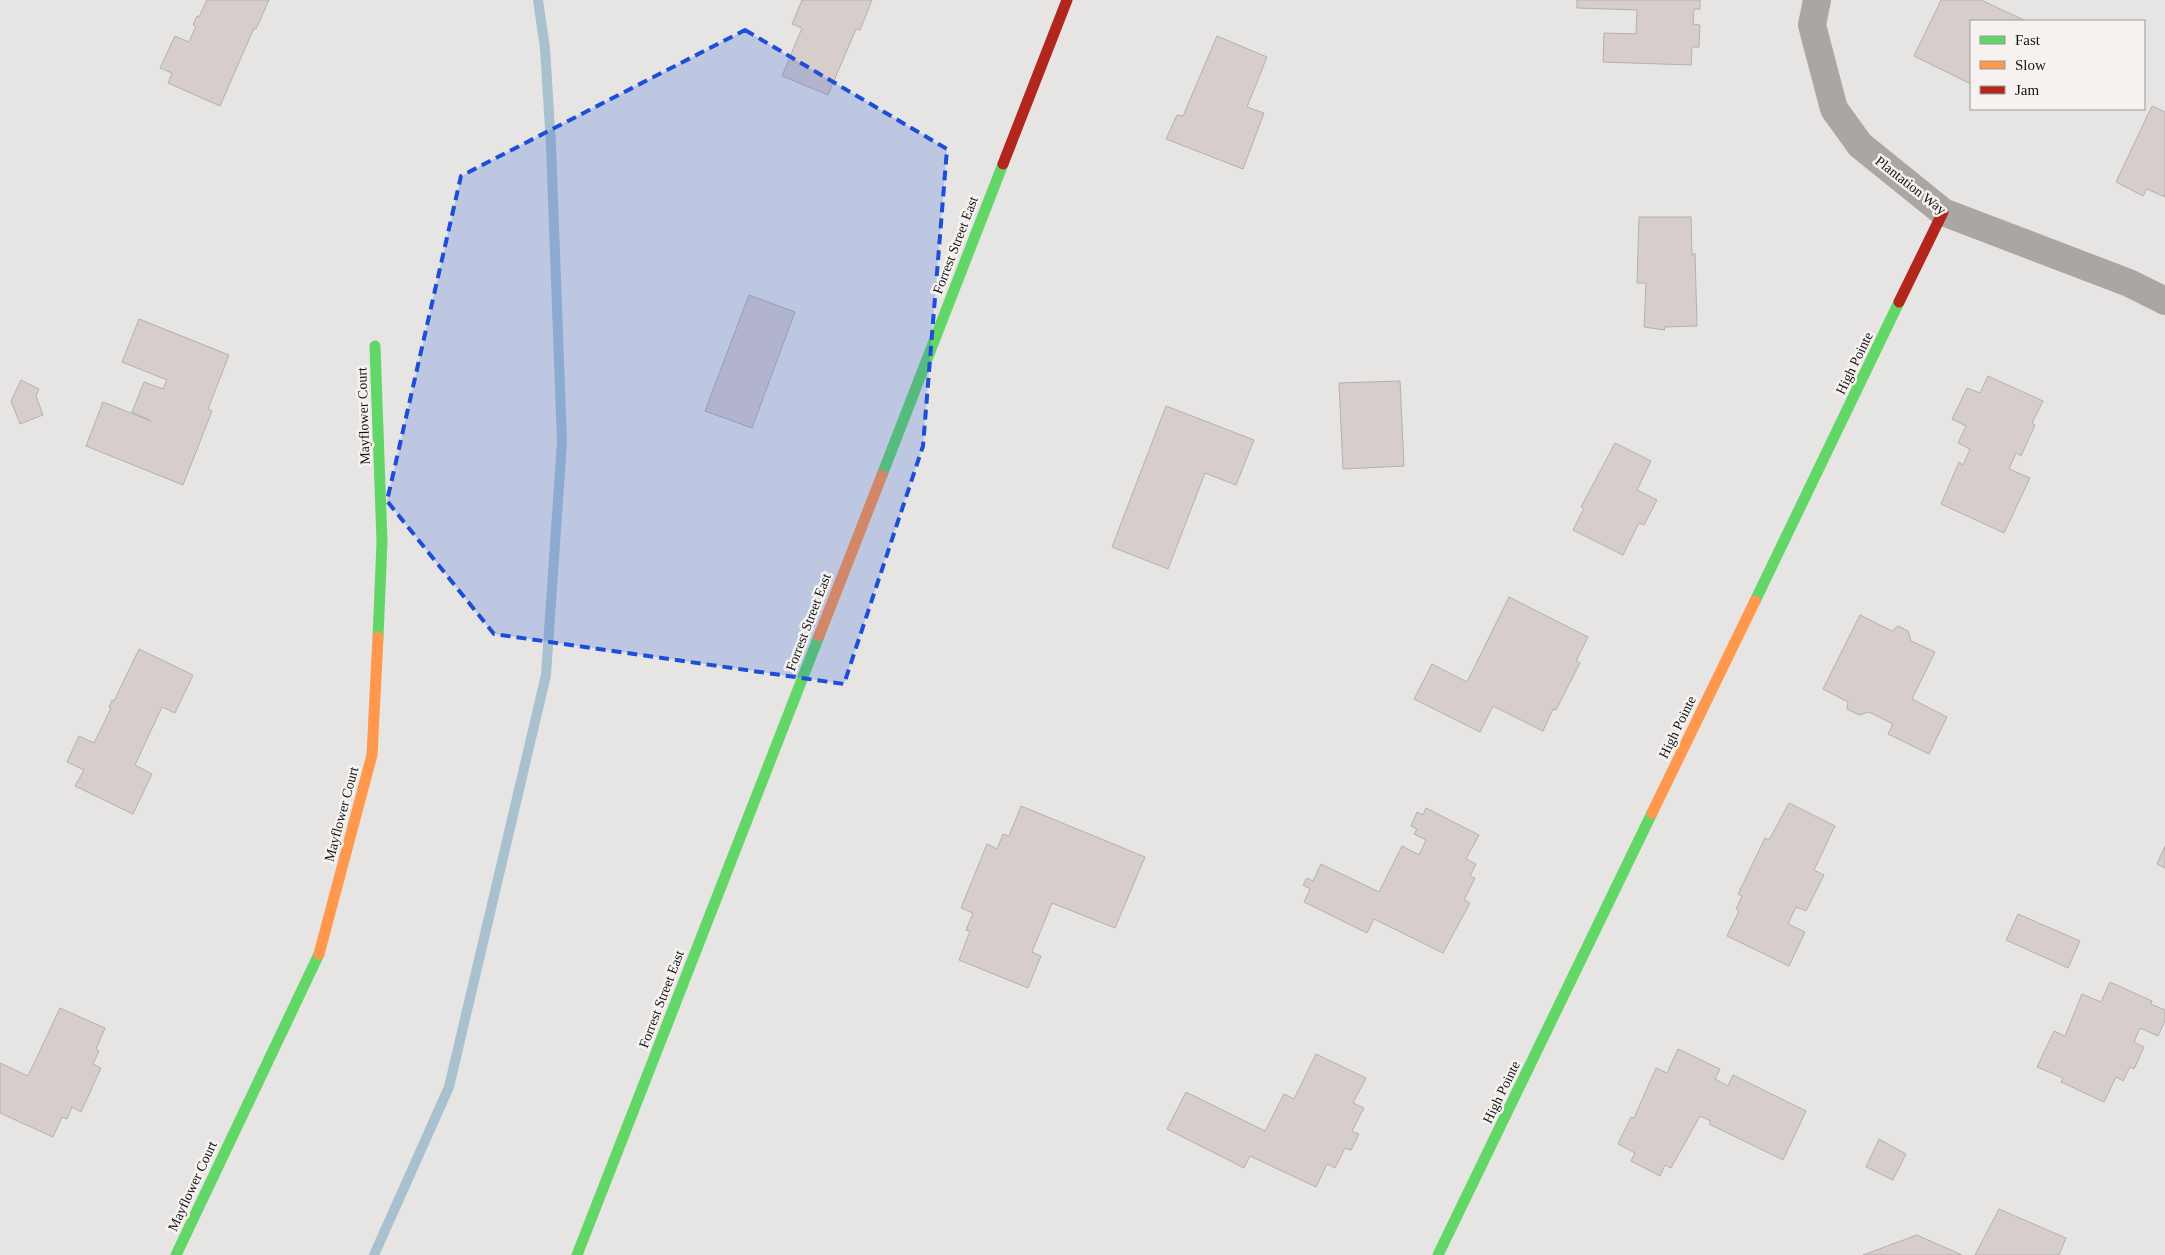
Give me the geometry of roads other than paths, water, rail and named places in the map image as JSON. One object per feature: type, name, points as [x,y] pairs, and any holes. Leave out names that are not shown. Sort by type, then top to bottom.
[{"type":"street","name":"Forrest Street East","points":[[577,1255],[1067,0]]},
{"type":"street","name":"Plantation Way","points":[[1817,0],[1812,25],[1834,109],[1860,145],[1944,212],[2129,283],[2165,301]]},
{"type":"street","name":"High Pointe","points":[[1438,1255],[1944,212]]},
{"type":"street","name":"Mayflower Court","points":[[176,1255],[321,950],[372,755],[382,542],[375,346]]},
{"type":"waterway","points":[[374,1255],[449,1087],[546,675],[562,442],[551,145],[545,48],[538,0]]}]
